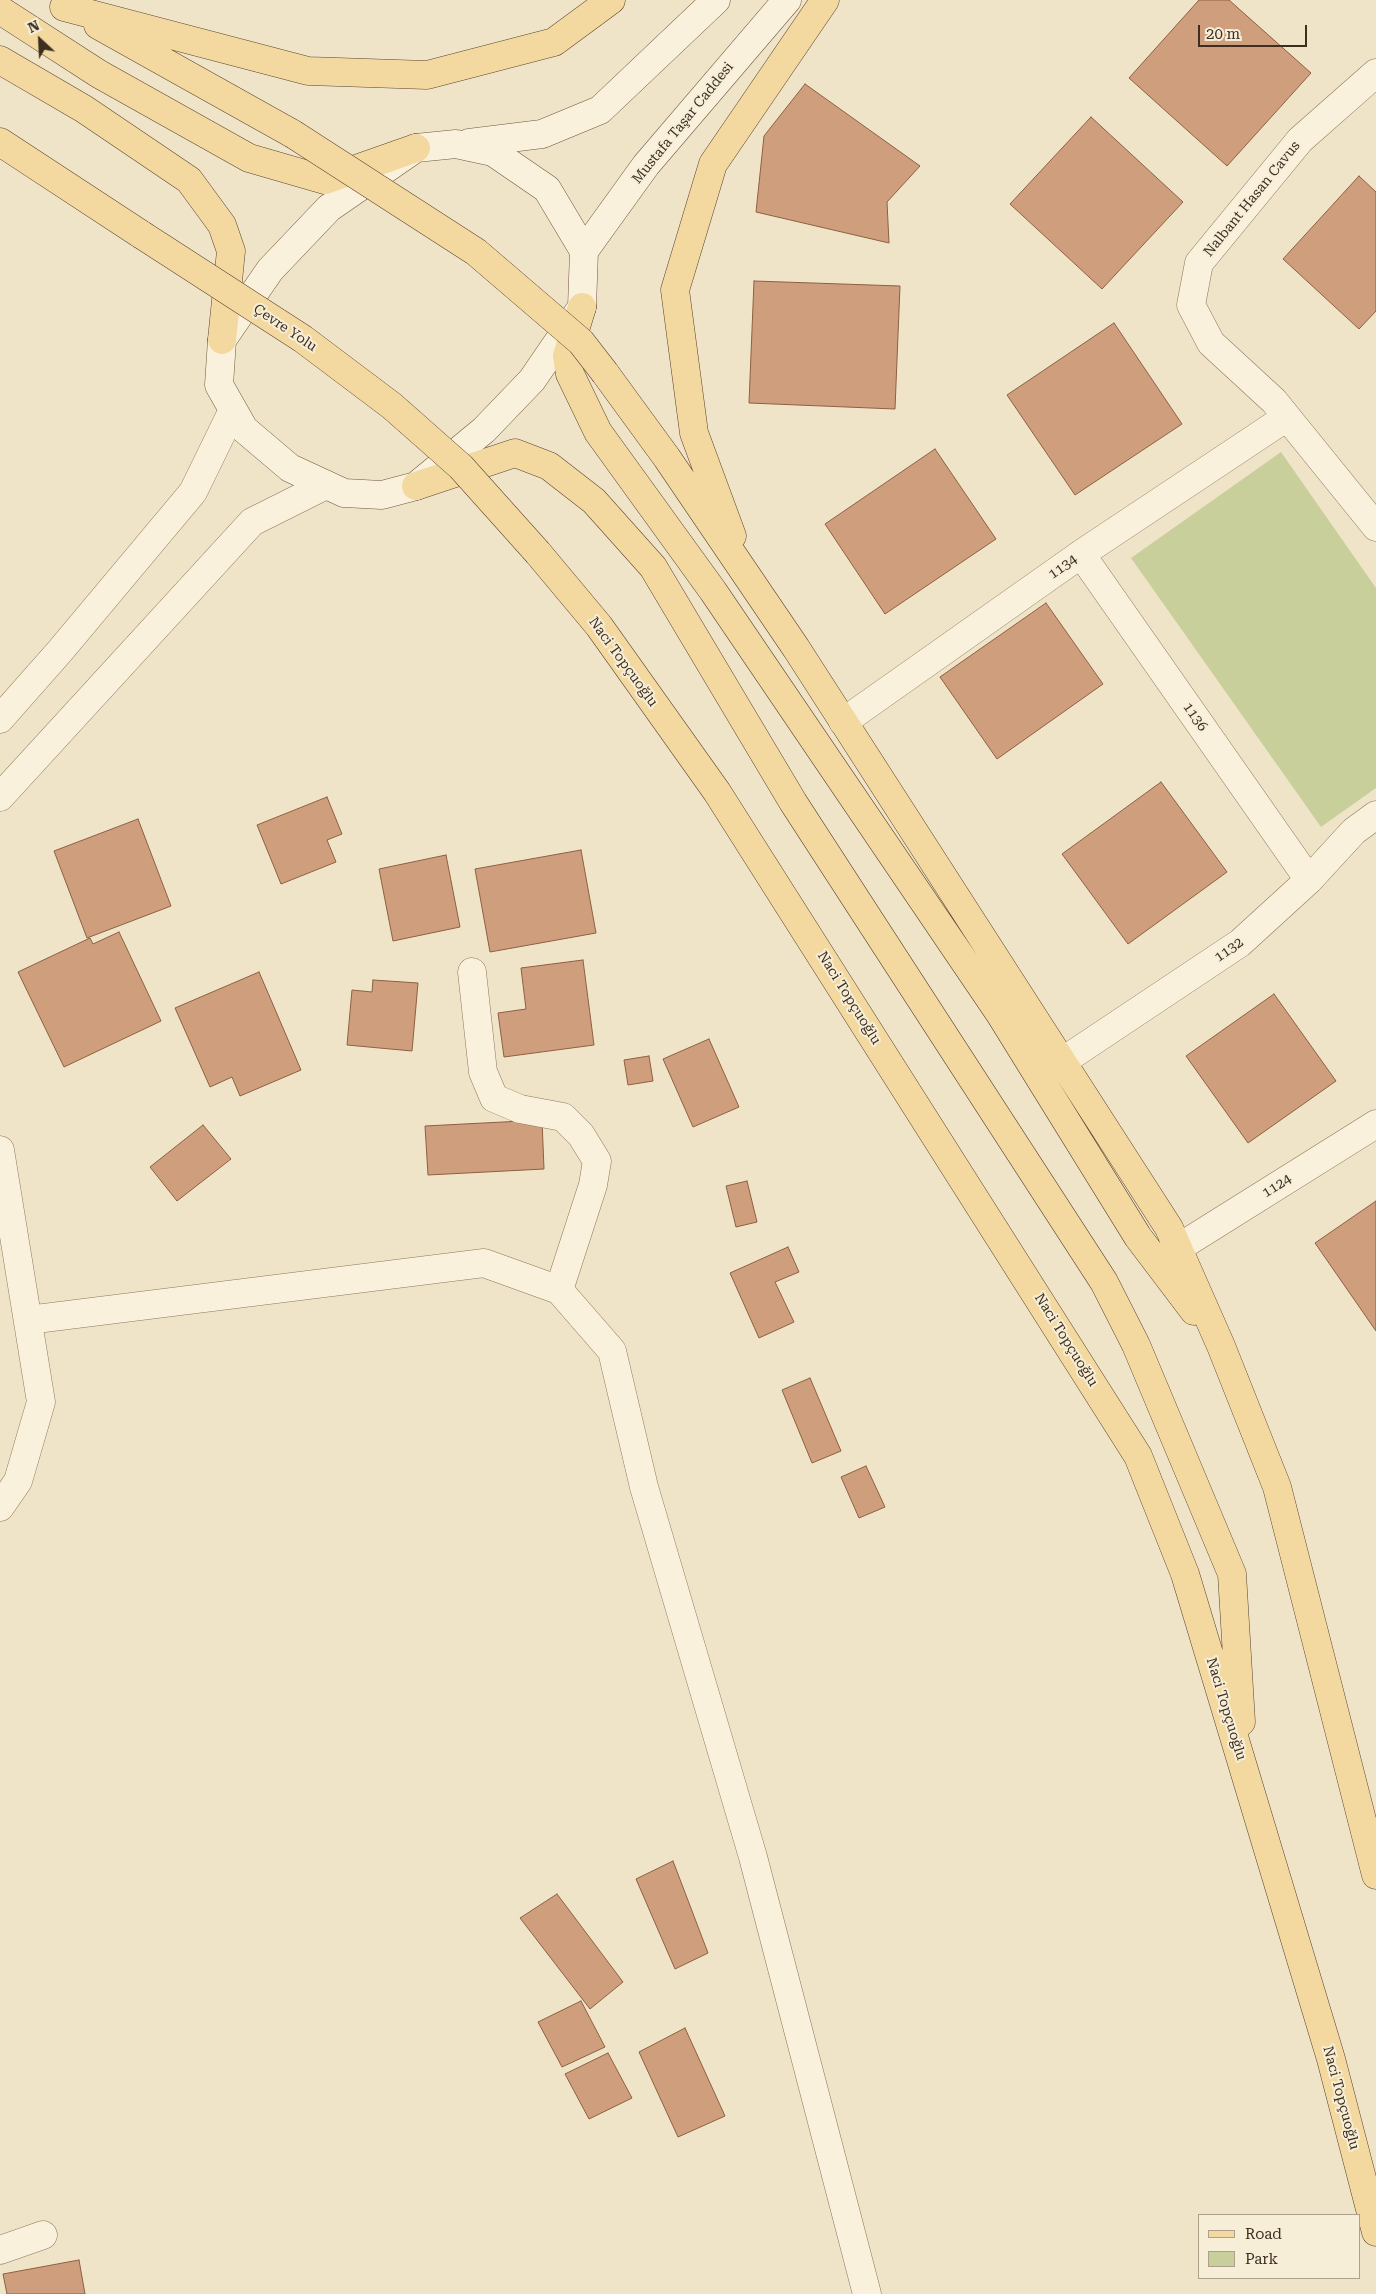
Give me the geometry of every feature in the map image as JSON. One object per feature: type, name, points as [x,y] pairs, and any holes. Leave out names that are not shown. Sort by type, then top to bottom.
[{"type":"main road","points":[[59,3],[308,71],[427,75],[554,42],[611,0]]},
{"type":"main road","points":[[746,575],[694,433],[675,290],[712,164],[824,0]]},
{"type":"main road","points":[[59,3],[293,134],[476,252],[581,342],[667,458],[843,722],[1169,1228],[1221,1346],[1277,1487],[1371,1831],[1376,1875]]},
{"type":"main road","points":[[0,10],[100,74],[249,158],[325,180],[416,148]]},
{"type":"main road","points":[[0,60],[84,109],[190,180],[222,225],[231,251],[222,340]]},
{"type":"main road","name":"Çevre Yolu","points":[[0,142],[304,339],[392,406],[461,467],[538,552]]},
{"type":"main road","points":[[582,306],[567,356],[570,374],[598,432],[713,591],[995,1006],[1138,1237],[1221,1346]]},
{"type":"main road","points":[[416,486],[515,454],[549,466],[594,501],[653,567],[793,802],[1104,1282],[1136,1345],[1232,1574],[1244,1768]]},
{"type":"main road","name":"Naci Topçuoğlu","points":[[538,552],[599,626],[717,792],[1138,1456],[1185,1574],[1331,2059],[1376,2232]]},
{"type":"street","points":[[456,144],[492,152],[547,189],[584,251],[582,306],[532,380],[484,430],[416,486],[382,495],[344,493],[290,468],[244,429],[219,385],[222,340],[270,270],[329,208],[416,148],[542,134],[600,110],[716,0]]},
{"type":"street","name":"Mustafa Taşar Caddesi","points":[[584,251],[646,165],[787,0]]},
{"type":"street","name":"Nalbant Hasan Cavus","points":[[1376,73],[1300,140],[1199,263],[1192,305],[1210,343],[1274,401],[1376,527]]},
{"type":"street","points":[[0,719],[60,651],[193,492],[233,410]]},
{"type":"street","name":"1134","points":[[843,722],[1081,554],[1287,417]]},
{"type":"street","points":[[0,797],[252,522],[326,485]]},
{"type":"street","name":"1136","points":[[1081,554],[1309,880]]},
{"type":"street","name":"1132","points":[[1062,1061],[1240,943],[1309,880],[1354,831],[1376,815]]},
{"type":"street","points":[[472,972],[483,1072],[494,1098],[520,1109],[563,1117],[581,1135],[597,1161],[593,1185],[559,1290]]},
{"type":"street","name":"1124","points":[[1178,1248],[1376,1124]]},
{"type":"street","points":[[0,1150],[40,1402],[18,1481],[0,1507]]},
{"type":"street","points":[[28,1320],[484,1263],[559,1290],[612,1351],[644,1487],[753,1857],[867,2294]]},
{"type":"street","points":[[0,2250],[43,2236]]},
{"type":"green space","points":[[1281,452],[1376,588],[1376,788],[1321,827],[1131,558]]},
{"type":"building","points":[[1199,0],[1229,0],[1311,73],[1227,166],[1129,78]]},
{"type":"building","points":[[805,84],[920,166],[887,202],[889,243],[756,212],[764,136]]},
{"type":"building","points":[[1091,117],[1183,202],[1102,289],[1010,204]]},
{"type":"building","points":[[1359,176],[1376,192],[1376,311],[1359,329],[1283,259]]},
{"type":"building","points":[[754,281],[900,286],[895,409],[749,403]]},
{"type":"building","points":[[1114,323],[1182,424],[1075,495],[1007,395]]},
{"type":"building","points":[[935,449],[996,539],[885,614],[825,524]]},
{"type":"building","points":[[1046,603],[1103,684],[997,759],[940,677]]},
{"type":"building","points":[[1161,782],[1227,872],[1128,944],[1062,854]]},
{"type":"building","points":[[327,797],[342,834],[327,840],[336,862],[281,884],[257,825]]},
{"type":"building","points":[[138,819],[171,906],[87,938],[54,851]]},
{"type":"building","points":[[581,850],[596,933],[490,952],[475,869]]},
{"type":"building","points":[[446,855],[460,927],[393,941],[379,869]]},
{"type":"building","points":[[119,932],[161,1021],[64,1067],[18,972],[90,938],[93,944]]},
{"type":"building","points":[[583,960],[594,1045],[504,1057],[498,1013],[526,1009],[521,968]]},
{"type":"building","points":[[259,972],[301,1070],[240,1096],[232,1077],[210,1087],[175,1008]]},
{"type":"building","points":[[373,980],[418,983],[412,1051],[347,1045],[352,990],[372,992]]},
{"type":"building","points":[[1274,994],[1336,1081],[1248,1143],[1186,1056]]},
{"type":"building","points":[[709,1039],[739,1107],[693,1127],[663,1059]]},
{"type":"building","points":[[649,1056],[653,1081],[628,1085],[624,1060]]},
{"type":"building","points":[[542,1120],[544,1169],[428,1175],[425,1126]]},
{"type":"building","points":[[203,1125],[231,1159],[177,1201],[150,1167]]},
{"type":"building","points":[[747,1181],[757,1222],[736,1227],[726,1186]]},
{"type":"building","points":[[1376,1201],[1376,1331],[1315,1243]]},
{"type":"building","points":[[788,1247],[799,1272],[775,1282],[794,1322],[759,1338],[730,1273]]},
{"type":"building","points":[[810,1378],[841,1451],[812,1463],[782,1390]]},
{"type":"building","points":[[866,1466],[885,1507],[859,1518],[841,1477]]},
{"type":"building","points":[[673,1861],[708,1953],[675,1969],[636,1879]]},
{"type":"building","points":[[557,1894],[623,1982],[590,2009],[520,1918]]},
{"type":"building","points":[[581,2001],[605,2047],[562,2067],[538,2022]]},
{"type":"building","points":[[685,2028],[725,2116],[678,2137],[639,2052]]},
{"type":"building","points":[[608,2053],[632,2098],[589,2119],[565,2074]]},
{"type":"building","points":[[79,2260],[85,2294],[7,2294],[3,2274]]}]
